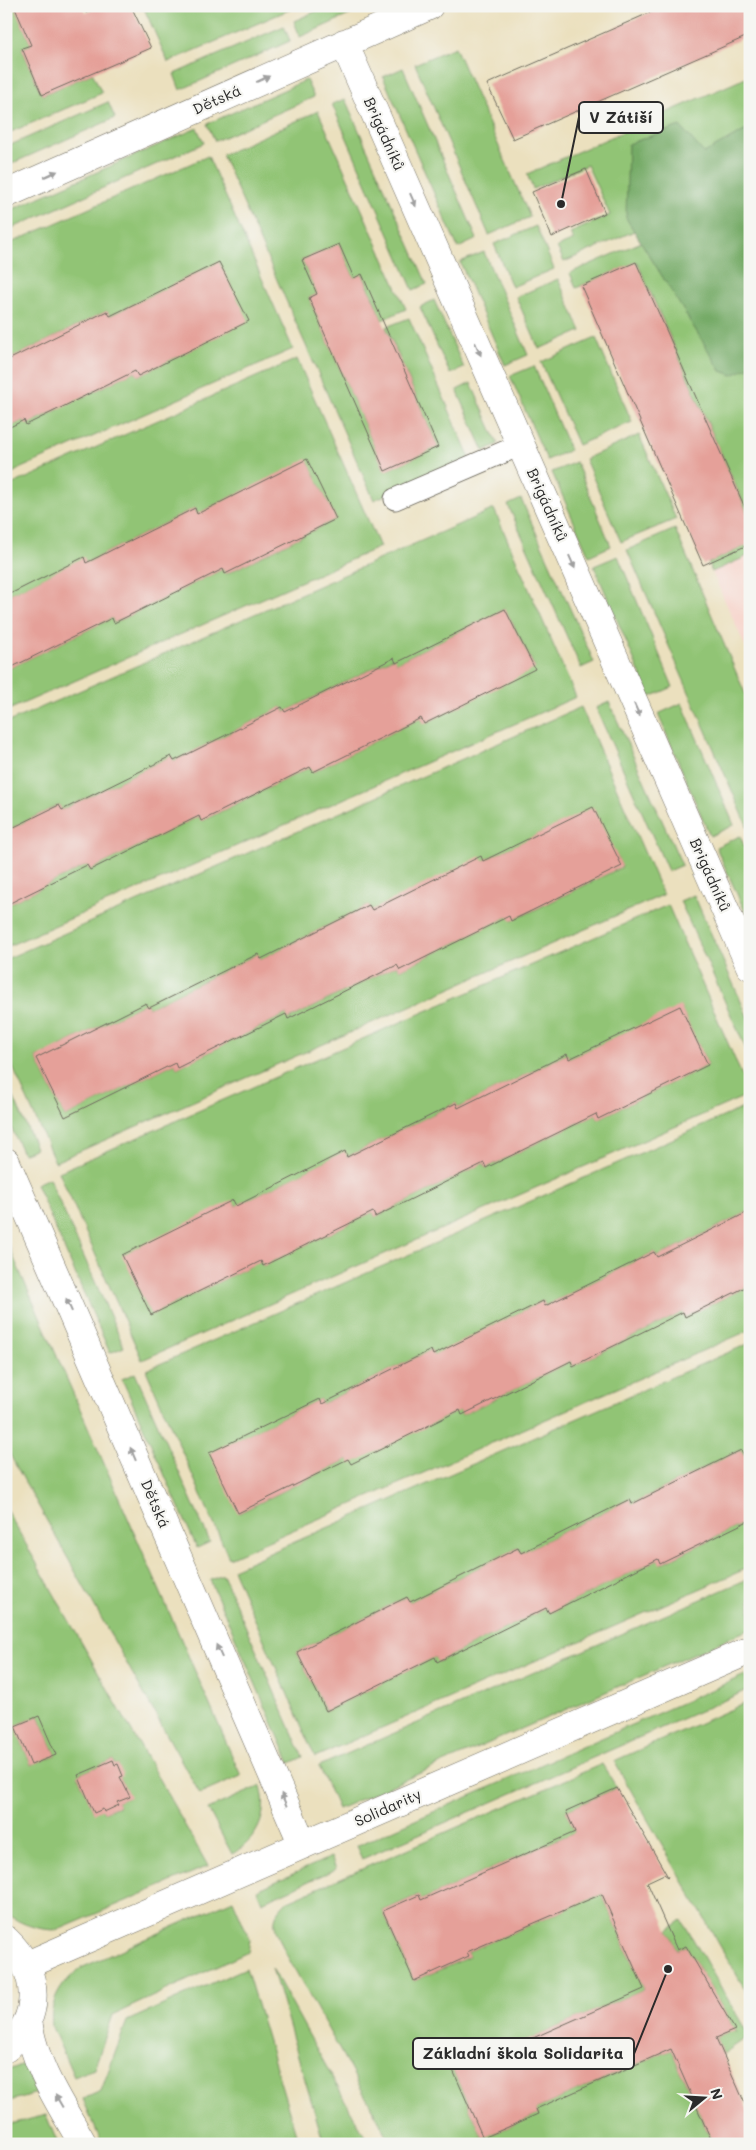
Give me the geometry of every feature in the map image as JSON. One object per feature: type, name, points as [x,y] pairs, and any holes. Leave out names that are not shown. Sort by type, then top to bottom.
[{"type":"street","name":"Dětská","points":[[6,194],[429,6]]},
{"type":"street","name":"Brigádníků","points":[[344,43],[750,966]]},
{"type":"street","name":"Dětská","points":[[6,1162],[303,1845]]},
{"type":"street","name":"Solidarity","points":[[27,1965],[750,1650]]},
{"type":"street","points":[[6,1940],[18,1951],[27,1965],[33,1984],[33,2002],[28,2021],[17,2039],[6,2048]]},
{"type":"street","points":[[28,2021],[34,2050],[43,2075],[83,2144]]},
{"type":"lane","points":[[395,500],[520,445]]},
{"type":"shaded area","points":[[750,555],[750,657],[712,572]]},
{"type":"green space","points":[[6,6],[15,7],[31,45],[22,48],[42,95],[91,74],[93,74],[102,93],[6,134]]},
{"type":"green space","points":[[143,6],[298,6],[168,62]]},
{"type":"green space","points":[[328,6],[369,6],[300,37],[294,21]]},
{"type":"green space","points":[[284,26],[290,41],[180,90],[174,74]]},
{"type":"green space","points":[[455,47],[530,217],[489,235],[415,64]]},
{"type":"green space","points":[[403,68],[477,239],[458,248],[383,77]]},
{"type":"green space","points":[[750,76],[750,180],[564,262],[557,247],[574,240],[570,233],[610,215],[587,165],[533,189],[527,174]]},
{"type":"green space","points":[[306,80],[314,97],[215,141],[207,124]]},
{"type":"green space","points":[[345,99],[427,284],[413,290],[332,104]]},
{"type":"green space","points":[[108,102],[115,118],[6,166],[6,147]]},
{"type":"green space","points":[[318,111],[406,309],[382,320],[363,274],[354,278],[339,244],[302,260],[317,294],[309,298],[385,471],[438,447],[386,327],[409,318],[470,458],[374,500],[222,155]]},
{"type":"green space","points":[[680,126],[704,153],[750,128],[750,367],[732,375],[721,371],[626,218],[628,144]]},
{"type":"green space","points":[[197,128],[204,143],[6,231],[6,212]]},
{"type":"green space","points":[[208,156],[293,349],[21,468],[6,477],[6,429],[24,420],[27,425],[135,371],[138,376],[248,321],[219,262],[110,316],[107,311],[6,361],[6,245]]},
{"type":"green space","points":[[750,195],[750,519],[637,262],[576,288],[570,273]]},
{"type":"green space","points":[[536,226],[554,269],[512,287],[494,244]]},
{"type":"green space","points":[[484,252],[528,355],[505,365],[460,262]]},
{"type":"green space","points":[[558,279],[581,331],[539,349],[516,297]]},
{"type":"green space","points":[[434,300],[464,368],[450,374],[420,307]]},
{"type":"green space","points":[[596,338],[632,422],[578,445],[541,362]]},
{"type":"green space","points":[[297,359],[380,547],[6,711],[6,670],[112,618],[114,623],[223,569],[226,574],[336,519],[307,460],[197,514],[195,508],[86,563],[84,558],[6,596],[6,487]]},
{"type":"green space","points":[[534,366],[570,450],[547,460],[510,376]]},
{"type":"green space","points":[[471,383],[498,444],[484,451],[457,390]]},
{"type":"green space","points":[[639,435],[676,519],[621,542],[585,459]]},
{"type":"green space","points":[[576,462],[611,546],[589,556],[552,472]]},
{"type":"green space","points":[[521,499],[594,662],[581,668],[508,505]]},
{"type":"green space","points":[[494,509],[576,697],[6,947],[6,905],[87,865],[90,870],[199,816],[202,821],[310,767],[313,772],[421,718],[424,724],[535,668],[505,609],[396,663],[393,658],[285,712],[282,707],[174,761],[171,756],[62,810],[59,805],[6,831],[6,723]]},
{"type":"green space","points":[[675,529],[750,705],[750,832],[627,550]]},
{"type":"green space","points":[[750,544],[750,555],[712,572],[708,563]]},
{"type":"green space","points":[[618,556],[673,687],[650,697],[594,566]]},
{"type":"green space","points":[[609,702],[682,865],[668,871],[596,708]]},
{"type":"green space","points":[[682,703],[734,825],[710,836],[658,714]]},
{"type":"green space","points":[[581,707],[663,895],[55,1162],[6,1052],[6,959]],"holes":[[[593,808],[622,867],[512,921],[509,916],[400,970],[397,965],[289,1019],[286,1014],[177,1068],[175,1063],[65,1117],[36,1058],[146,1003],[149,1008],[258,954],[261,959],[369,905],[372,910],[483,861]]]},
{"type":"green space","points":[[740,836],[750,859],[750,923],[716,847]]},
{"type":"green space","points":[[694,895],[750,1022],[750,1058],[680,901]]},
{"type":"green space","points":[[668,905],[750,1094],[142,1360],[59,1172]],"holes":[[[680,1007],[708,1065],[598,1119],[596,1114],[486,1168],[484,1163],[375,1217],[373,1212],[263,1266],[261,1261],[151,1315],[123,1255],[233,1201],[236,1206],[344,1152],[347,1157],[456,1103],[458,1108],[567,1054],[569,1059]]]},
{"type":"green space","points":[[6,1080],[36,1148],[23,1154],[6,1116]]},
{"type":"green space","points":[[750,1105],[750,1211],[657,1257],[654,1252],[545,1306],[543,1301],[434,1355],[431,1350],[322,1404],[320,1399],[210,1453],[239,1513],[348,1459],[351,1463],[460,1410],[462,1415],[571,1361],[573,1366],[683,1312],[685,1317],[750,1285],[750,1330],[229,1558],[146,1370]]},
{"type":"green space","points":[[49,1178],[124,1347],[110,1353],[36,1184]]},
{"type":"green space","points":[[6,1240],[241,1776],[200,1794],[6,1448]]},
{"type":"green space","points":[[750,1343],[750,1452],[744,1455],[741,1450],[632,1504],[630,1499],[521,1553],[518,1548],[410,1602],[407,1597],[297,1652],[326,1711],[435,1657],[438,1662],[546,1608],[549,1613],[658,1559],[661,1564],[750,1520],[750,1567],[315,1757],[233,1569]]},
{"type":"green space","points":[[135,1373],[210,1542],[197,1548],[122,1379]]},
{"type":"green space","points":[[6,1509],[208,1866],[58,1930],[31,1926],[18,1921],[6,1913]],"holes":[[[39,1716],[56,1755],[31,1765],[15,1726]],[[113,1760],[115,1765],[118,1764],[120,1777],[129,1797],[117,1802],[119,1806],[104,1812],[102,1809],[94,1812],[78,1775]]]},
{"type":"green space","points":[[223,1575],[303,1757],[290,1763],[210,1580]]},
{"type":"green space","points":[[750,1578],[750,1629],[338,1809],[319,1766]]},
{"type":"green space","points":[[745,1675],[750,1689],[362,1859],[356,1846]]},
{"type":"green space","points":[[750,1701],[750,1998],[614,1761]]},
{"type":"green space","points":[[602,1764],[617,1788],[566,1811],[575,1832],[421,1900],[418,1895],[383,1911],[414,1981],[469,1957],[467,1952],[602,1894],[644,1989],[490,2057],[488,2052],[452,2068],[483,2138],[538,2114],[536,2109],[671,2049],[713,2144],[392,2144],[285,1952],[275,1926],[275,1920],[280,1909],[286,1902]]},
{"type":"green space","points":[[261,1786],[264,1806],[259,1825],[249,1841],[232,1854],[208,1809]]},
{"type":"green space","points":[[331,1857],[336,1869],[262,1902],[257,1890]]},
{"type":"green space","points":[[233,1900],[250,1940],[248,1952],[113,2015],[94,2069],[74,2077],[52,2027],[52,2009],[62,1986],[81,1968]]},
{"type":"green space","points":[[682,1920],[749,2036],[723,2054],[716,2038],[734,2030],[736,2032],[686,1946],[677,1950],[668,1930]]},
{"type":"green space","points":[[246,1968],[299,2144],[102,2144],[83,2099],[101,2091],[127,2021]]},
{"type":"green space","points":[[272,1968],[369,2144],[324,2144]]},
{"type":"green space","points":[[24,2064],[37,2093],[6,2102],[6,2071]]},
{"type":"green space","points":[[46,2115],[58,2144],[6,2144],[6,2125]]},
{"type":"building","points":[[14,6],[83,6],[86,13],[100,6],[131,6],[151,48],[42,95],[22,48],[31,45]]},
{"type":"building","points":[[665,6],[750,6],[750,35],[513,139],[487,84]]},
{"type":"building","points":[[586,169],[605,213],[552,237],[532,192]]},
{"type":"building","points":[[339,244],[354,278],[362,274],[438,447],[385,471],[309,298],[317,294],[302,260]]},
{"type":"building","points":[[219,262],[249,321],[138,376],[135,371],[26,425],[24,420],[6,429],[6,361],[107,311],[110,316]]},
{"type":"building","points":[[636,262],[750,519],[750,544],[703,565],[581,286]]},
{"type":"building","points":[[307,459],[336,519],[225,574],[223,569],[114,623],[112,618],[6,670],[6,596],[84,557],[86,563],[195,508],[197,514]]},
{"type":"building","points":[[505,609],[535,669],[424,724],[421,718],[313,772],[310,767],[201,821],[199,816],[90,870],[87,865],[6,905],[6,831],[59,805],[62,810],[171,756],[174,761],[282,707],[285,712],[394,658],[396,663]]},
{"type":"building","points":[[593,807],[622,866],[511,921],[509,916],[400,970],[397,965],[288,1019],[286,1014],[177,1068],[175,1063],[65,1117],[36,1058],[146,1003],[149,1008],[258,954],[261,959],[369,905],[372,910],[481,856],[483,861]]},
{"type":"building","points":[[680,1006],[708,1065],[598,1119],[596,1114],[486,1168],[484,1163],[375,1217],[373,1212],[263,1266],[261,1261],[151,1315],[122,1255],[233,1200],[236,1206],[345,1151],[347,1157],[456,1103],[458,1108],[567,1054],[569,1059]]},
{"type":"building","points":[[750,1211],[750,1285],[685,1317],[683,1312],[573,1366],[571,1361],[462,1415],[460,1410],[351,1464],[348,1459],[238,1513],[209,1453],[320,1399],[322,1404],[431,1350],[433,1355],[543,1301],[545,1306],[654,1252],[657,1257]]},
{"type":"building","points":[[741,1450],[744,1455],[750,1452],[750,1520],[660,1564],[658,1559],[549,1613],[546,1608],[437,1662],[435,1657],[326,1711],[297,1652],[407,1597],[410,1602],[518,1548],[521,1553],[630,1499],[632,1504]]},
{"type":"building","points":[[39,1716],[56,1755],[31,1765],[15,1726]]},
{"type":"building","points":[[113,1760],[115,1765],[118,1764],[123,1776],[120,1777],[130,1797],[117,1802],[119,1805],[104,1812],[103,1809],[94,1813],[78,1775]]},
{"type":"building","points":[[617,1788],[668,1877],[664,1874],[647,1882],[677,1950],[686,1946],[735,2030],[716,2038],[750,2115],[750,2144],[713,2144],[671,2049],[536,2109],[538,2114],[483,2138],[452,2068],[488,2052],[490,2057],[644,1989],[602,1894],[467,1952],[469,1956],[414,1981],[383,1911],[419,1895],[421,1900],[575,1832],[566,1811]]},
{"type":"place","name":"V Zátiší","points":[[561,204]]},
{"type":"place","name":"Základní škola Solidarita","points":[[668,1969]]}]
